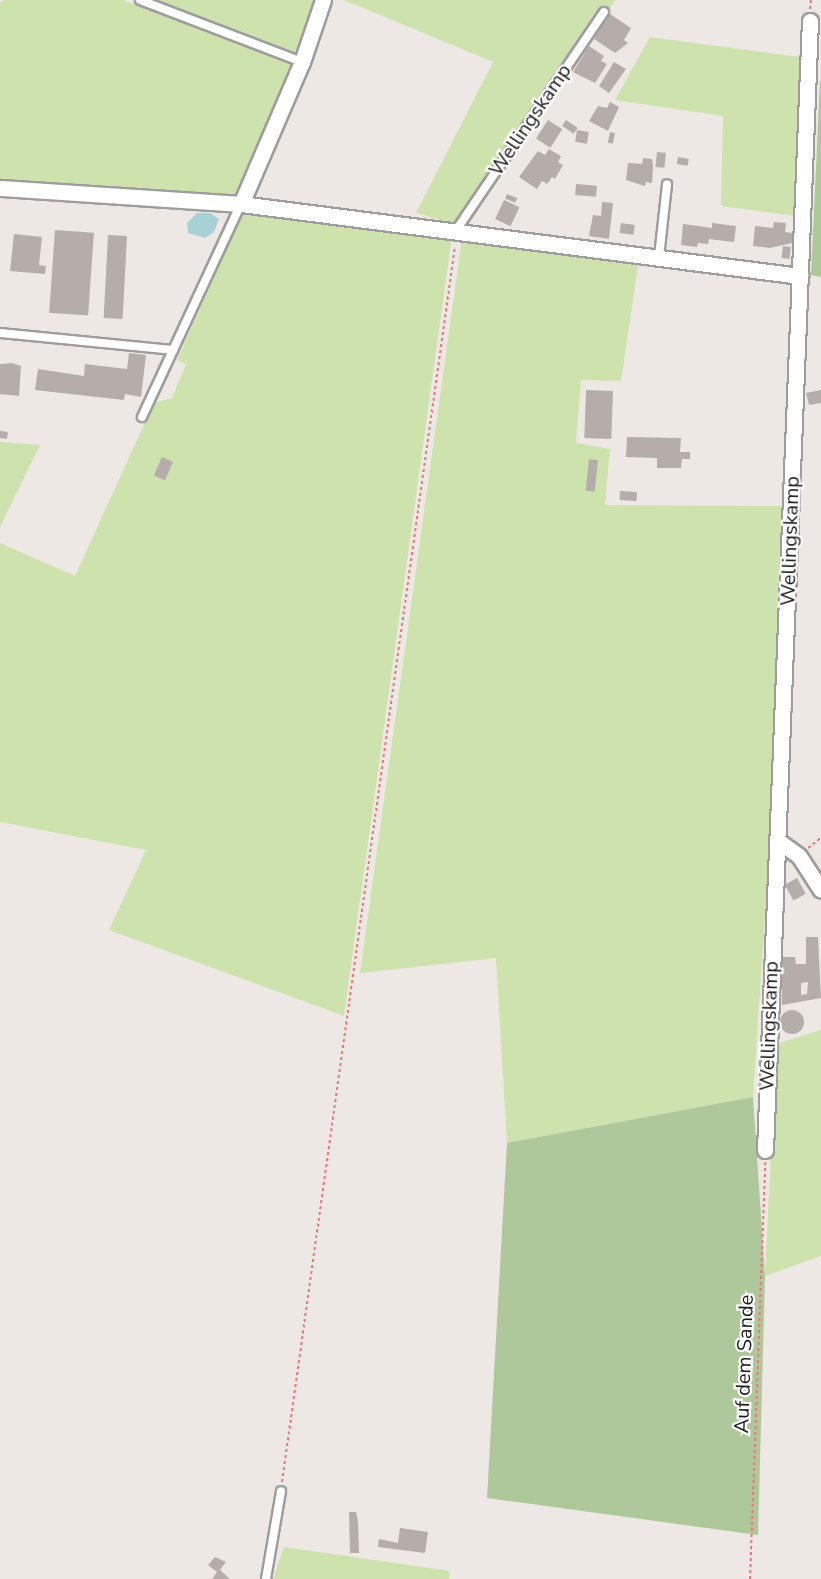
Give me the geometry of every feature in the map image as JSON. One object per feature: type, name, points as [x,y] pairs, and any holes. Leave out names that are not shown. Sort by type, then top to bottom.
[{"type":"street","points":[[241,204],[302,62],[323,0]]},
{"type":"street","name":"Wellingskamp","points":[[765,1150],[810,21]]},
{"type":"street","points":[[0,188],[241,204],[457,229],[800,276]]},
{"type":"street","points":[[777,840],[798,856],[821,891]]},
{"type":"lane","points":[[140,0],[302,62]]},
{"type":"lane","name":"Wellingskamp","points":[[457,229],[604,12]]},
{"type":"lane","points":[[659,257],[667,184]]},
{"type":"lane","points":[[142,417],[241,204]]},
{"type":"lane","points":[[0,333],[173,350]]},
{"type":"lane","points":[[266,1579],[281,1491]]},
{"type":"path","points":[[281,1491],[386,758],[457,229]]},
{"type":"path","name":"Auf dem Sande","points":[[750,1579],[765,1150]]},
{"type":"green space","points":[[4,0],[123,0],[294,63],[234,198],[0,180],[0,3]]},
{"type":"green space","points":[[155,0],[316,0],[298,54]]},
{"type":"green space","points":[[344,0],[615,0],[609,10],[600,5],[454,224],[416,213],[493,62]]},
{"type":"green space","points":[[650,37],[800,57],[796,216],[721,206],[723,116],[615,100]]},
{"type":"green space","points":[[821,81],[821,277],[811,275]]},
{"type":"green space","points":[[243,213],[452,236],[344,1016],[109,930],[146,850],[0,822],[0,543],[75,576],[154,403],[172,398],[186,364],[177,360]]},
{"type":"green space","points":[[462,238],[639,259],[621,381],[581,380],[576,443],[610,449],[605,505],[783,506],[774,780],[753,1097],[507,1143],[496,958],[360,973]]},
{"type":"green space","points":[[0,442],[40,445],[0,527]]},
{"type":"green space","points":[[821,1030],[821,1256],[765,1276],[776,1044]]},
{"type":"green space","points":[[753,1097],[765,1276],[758,1535],[487,1498],[507,1143]]},
{"type":"green space","points":[[284,1547],[450,1571],[449,1579],[273,1579]]},
{"type":"water","points":[[197,213],[210,213],[219,219],[214,232],[205,238],[188,233],[187,223]]},
{"type":"building","points":[[610,14],[631,28],[624,40],[628,43],[615,53],[594,39]]},
{"type":"building","points":[[589,46],[604,56],[601,61],[607,64],[595,83],[573,72]]},
{"type":"building","points":[[614,62],[626,69],[609,93],[599,86]]},
{"type":"building","points":[[610,102],[619,107],[608,131],[589,121],[598,106],[607,108]]},
{"type":"building","points":[[548,120],[562,129],[550,148],[536,138]]},
{"type":"building","points":[[566,120],[578,128],[574,134],[562,126]]},
{"type":"building","points":[[577,130],[589,132],[587,144],[575,142]]},
{"type":"building","points":[[610,132],[615,133],[613,144],[608,143]]},
{"type":"building","points":[[549,149],[561,156],[558,162],[563,165],[555,179],[552,177],[547,184],[542,181],[537,189],[519,177],[538,151],[545,155]]},
{"type":"building","points":[[657,152],[666,153],[664,168],[655,167]]},
{"type":"building","points":[[678,157],[689,159],[688,166],[677,164]]},
{"type":"building","points":[[643,158],[652,159],[653,166],[652,183],[646,182],[645,186],[626,180],[628,163],[642,164]]},
{"type":"building","points":[[576,184],[597,186],[596,197],[575,195]]},
{"type":"building","points":[[507,194],[517,198],[515,203],[505,199]]},
{"type":"building","points":[[504,200],[519,207],[511,226],[495,219]]},
{"type":"building","points":[[602,202],[613,203],[609,239],[589,236],[593,215],[601,216]]},
{"type":"building","points":[[774,222],[786,223],[785,232],[793,233],[792,243],[770,248],[753,246],[755,226],[773,228]]},
{"type":"building","points":[[621,223],[635,225],[633,235],[620,233]]},
{"type":"building","points":[[712,223],[736,226],[734,242],[709,239],[708,244],[698,243],[697,247],[681,245],[683,224],[712,228]]},
{"type":"building","points":[[55,230],[94,233],[88,316],[49,313]]},
{"type":"building","points":[[14,234],[42,237],[39,265],[46,266],[45,274],[10,271]]},
{"type":"building","points":[[108,235],[127,236],[123,319],[104,318]]},
{"type":"building","points":[[783,246],[791,247],[789,259],[782,258]]},
{"type":"building","points":[[129,353],[146,355],[141,397],[125,394],[124,400],[35,390],[38,369],[84,376],[85,364],[127,369]]},
{"type":"building","points":[[12,363],[21,366],[19,396],[0,394],[0,364]]},
{"type":"building","points":[[586,390],[613,391],[611,439],[584,438]]},
{"type":"building","points":[[821,390],[821,403],[809,405],[806,393]]},
{"type":"building","points":[[0,431],[8,432],[7,439],[0,438]]},
{"type":"building","points":[[627,437],[681,438],[680,452],[690,452],[690,459],[682,459],[681,468],[657,468],[657,458],[626,457]]},
{"type":"building","points":[[162,457],[173,462],[165,480],[154,475]]},
{"type":"building","points":[[589,459],[598,460],[595,492],[586,491]]},
{"type":"building","points":[[620,491],[637,492],[637,501],[620,500]]},
{"type":"building","points":[[797,878],[806,894],[793,901],[785,885]]},
{"type":"building","points":[[806,937],[818,937],[821,998],[782,1005],[781,957],[795,957],[796,964],[806,964]],"holes":[[[808,982],[807,994],[801,995],[801,983]]]},
{"type":"building","points":[[792,1010],[801,1013],[804,1022],[801,1031],[792,1034],[783,1031],[780,1022],[783,1013]]},
{"type":"building","points":[[349,1512],[356,1512],[359,1553],[350,1553]]},
{"type":"building","points":[[400,1528],[428,1532],[425,1553],[378,1547],[379,1539],[398,1543]]},
{"type":"building","points":[[215,1557],[226,1562],[220,1570],[230,1579],[212,1579],[217,1572],[208,1565]]}]
